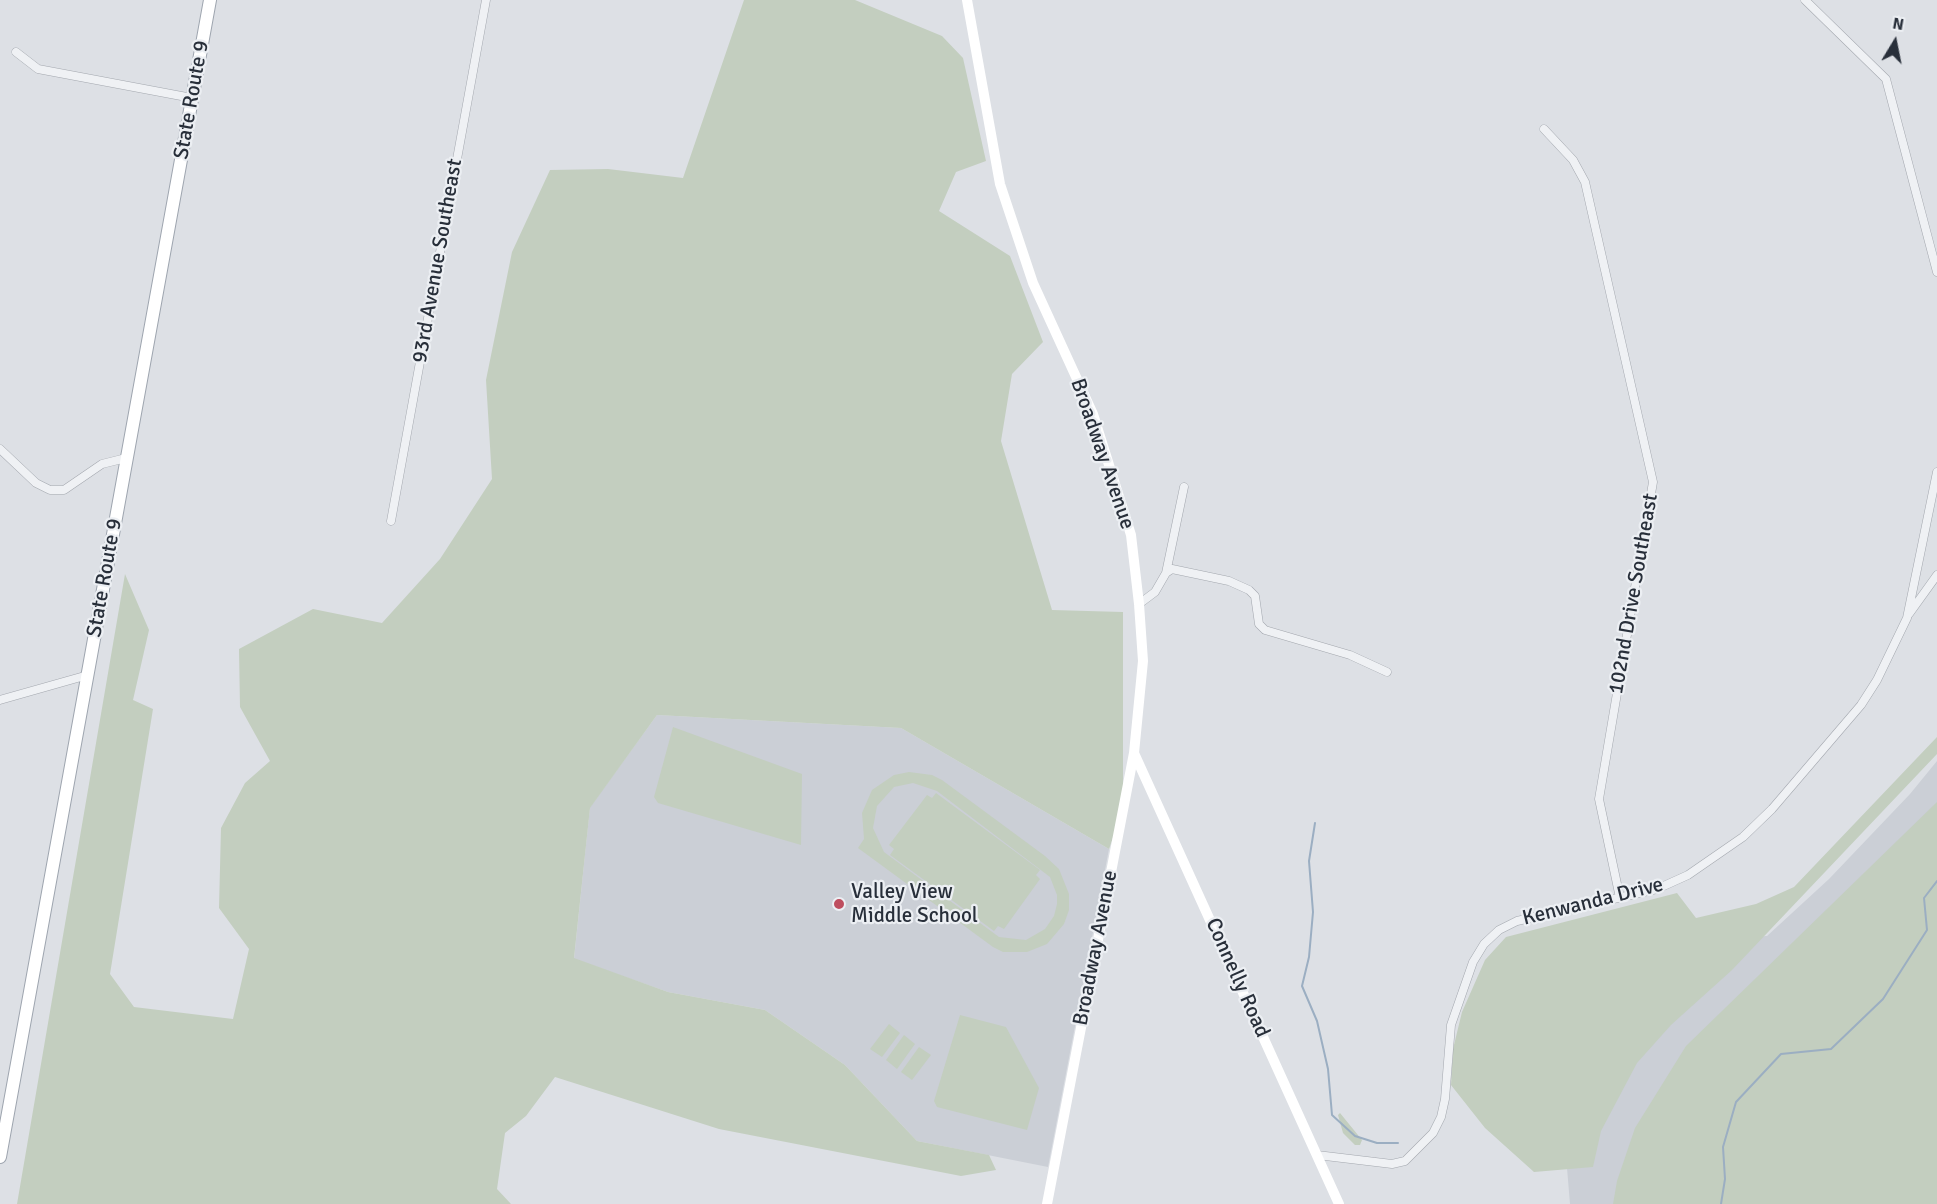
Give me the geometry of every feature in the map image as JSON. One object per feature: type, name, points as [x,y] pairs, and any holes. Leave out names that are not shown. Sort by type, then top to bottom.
[{"type":"main road","name":"State Route 9","points":[[0,1157],[210,0]]},
{"type":"street","name":"93rd Avenue Southeast","points":[[391,521],[486,0]]},
{"type":"street","name":"Broadway Avenue","points":[[967,0],[1000,184],[1032,283],[1093,414],[1131,535],[1143,661],[1134,753],[1047,1204]]},
{"type":"street","points":[[1805,0],[1886,79],[1937,272]]},
{"type":"street","points":[[16,52],[38,69],[192,98]]},
{"type":"street","name":"102nd Drive Southeast","points":[[1544,129],[1573,160],[1585,182],[1653,482],[1599,799],[1620,898]]},
{"type":"street","points":[[0,449],[36,483],[50,490],[64,490],[102,464],[126,458]]},
{"type":"street","name":"Kenwanda Drive","points":[[1317,1155],[1392,1164],[1405,1161],[1422,1147],[1442,1117],[1451,1025],[1473,962],[1484,944],[1499,930],[1517,921],[1657,889],[1688,875],[1743,837],[1772,809],[1861,705],[1877,680],[1907,618],[1937,472]]},
{"type":"street","points":[[1139,604],[1155,592],[1166,573],[1184,487]]},
{"type":"street","points":[[1166,573],[1179,569],[1241,585],[1255,596],[1259,624],[1265,630],[1350,655],[1387,672]]},
{"type":"street","points":[[1907,618],[1937,575]]},
{"type":"street","points":[[0,700],[88,675]]},
{"type":"street","name":"Connelly Road","points":[[1134,753],[1339,1204]]},
{"type":"shaded area","name":"Valley View Middle School","points":[[657,715],[901,728],[1109,849],[1048,1167],[917,1141],[845,1065],[765,1010],[668,992],[574,959],[590,807]]},
{"type":"shaded area","points":[[1937,761],[1937,815],[1630,1204],[1570,1204],[1567,1168],[1591,1100],[1736,937],[1767,936],[1829,879],[1910,794]]},
{"type":"green space","points":[[744,0],[855,0],[942,36],[963,58],[986,161],[956,172],[939,211],[1010,256],[1043,342],[1012,374],[1001,441],[1052,610],[1123,612],[1123,809],[1109,849],[901,728],[657,715],[590,808],[574,958],[668,992],[765,1010],[845,1065],[917,1141],[989,1155],[996,1170],[961,1176],[719,1129],[555,1077],[526,1116],[505,1133],[497,1189],[511,1204],[17,1204],[125,574],[149,630],[133,700],[153,709],[110,974],[134,1007],[233,1019],[249,949],[219,908],[221,828],[245,783],[270,761],[240,707],[239,649],[313,609],[382,623],[440,559],[492,479],[486,380],[512,252],[550,170],[608,169],[683,178]]},
{"type":"green space","points":[[673,727],[802,774],[801,845],[658,803],[654,797]]},
{"type":"green space","points":[[1937,737],[1937,754],[1732,970],[1671,1025],[1637,1063],[1601,1131],[1593,1167],[1534,1172],[1485,1128],[1451,1085],[1453,1049],[1462,1012],[1485,960],[1506,937],[1677,893],[1696,918],[1756,904],[1794,887]]},
{"type":"green space","points":[[909,772],[932,775],[942,780],[1045,856],[1059,869],[1069,894],[1069,910],[1064,924],[1047,944],[1027,952],[1003,952],[993,947],[858,848],[864,839],[862,813],[872,790],[894,775]],"holes":[[[913,783],[937,791],[1050,877],[1057,895],[1057,904],[1054,916],[1045,929],[1026,940],[999,937],[884,852],[873,828],[877,806],[894,787]]]},
{"type":"green space","points":[[936,793],[1040,870],[1036,875],[1040,879],[1004,929],[998,926],[994,931],[890,855],[894,849],[889,845],[927,795],[932,798]]},
{"type":"green space","points":[[1937,802],[1937,1204],[1613,1204],[1617,1181],[1635,1128],[1686,1046]]},
{"type":"green space","points":[[960,1015],[1006,1027],[1039,1088],[1027,1130],[937,1107],[934,1101]]},
{"type":"green space","points":[[889,1024],[900,1033],[882,1057],[870,1049]]},
{"type":"green space","points":[[904,1035],[915,1044],[897,1069],[886,1060]]},
{"type":"green space","points":[[919,1047],[931,1055],[912,1080],[901,1072]]},
{"type":"green space","points":[[1340,1113],[1362,1140],[1360,1145],[1355,1145],[1343,1133],[1338,1115]]},
{"type":"waterway","points":[[1315,823],[1309,861],[1313,912],[1309,957],[1302,986],[1317,1021],[1328,1069],[1332,1115],[1355,1136],[1377,1143],[1398,1143]]},
{"type":"waterway","points":[[1721,1204],[1725,1179],[1723,1147],[1736,1102],[1781,1054],[1831,1049],[1883,999],[1927,930],[1924,898],[1937,881]]},
{"type":"place","name":"Valley View Middle School","points":[[839,904]]}]
